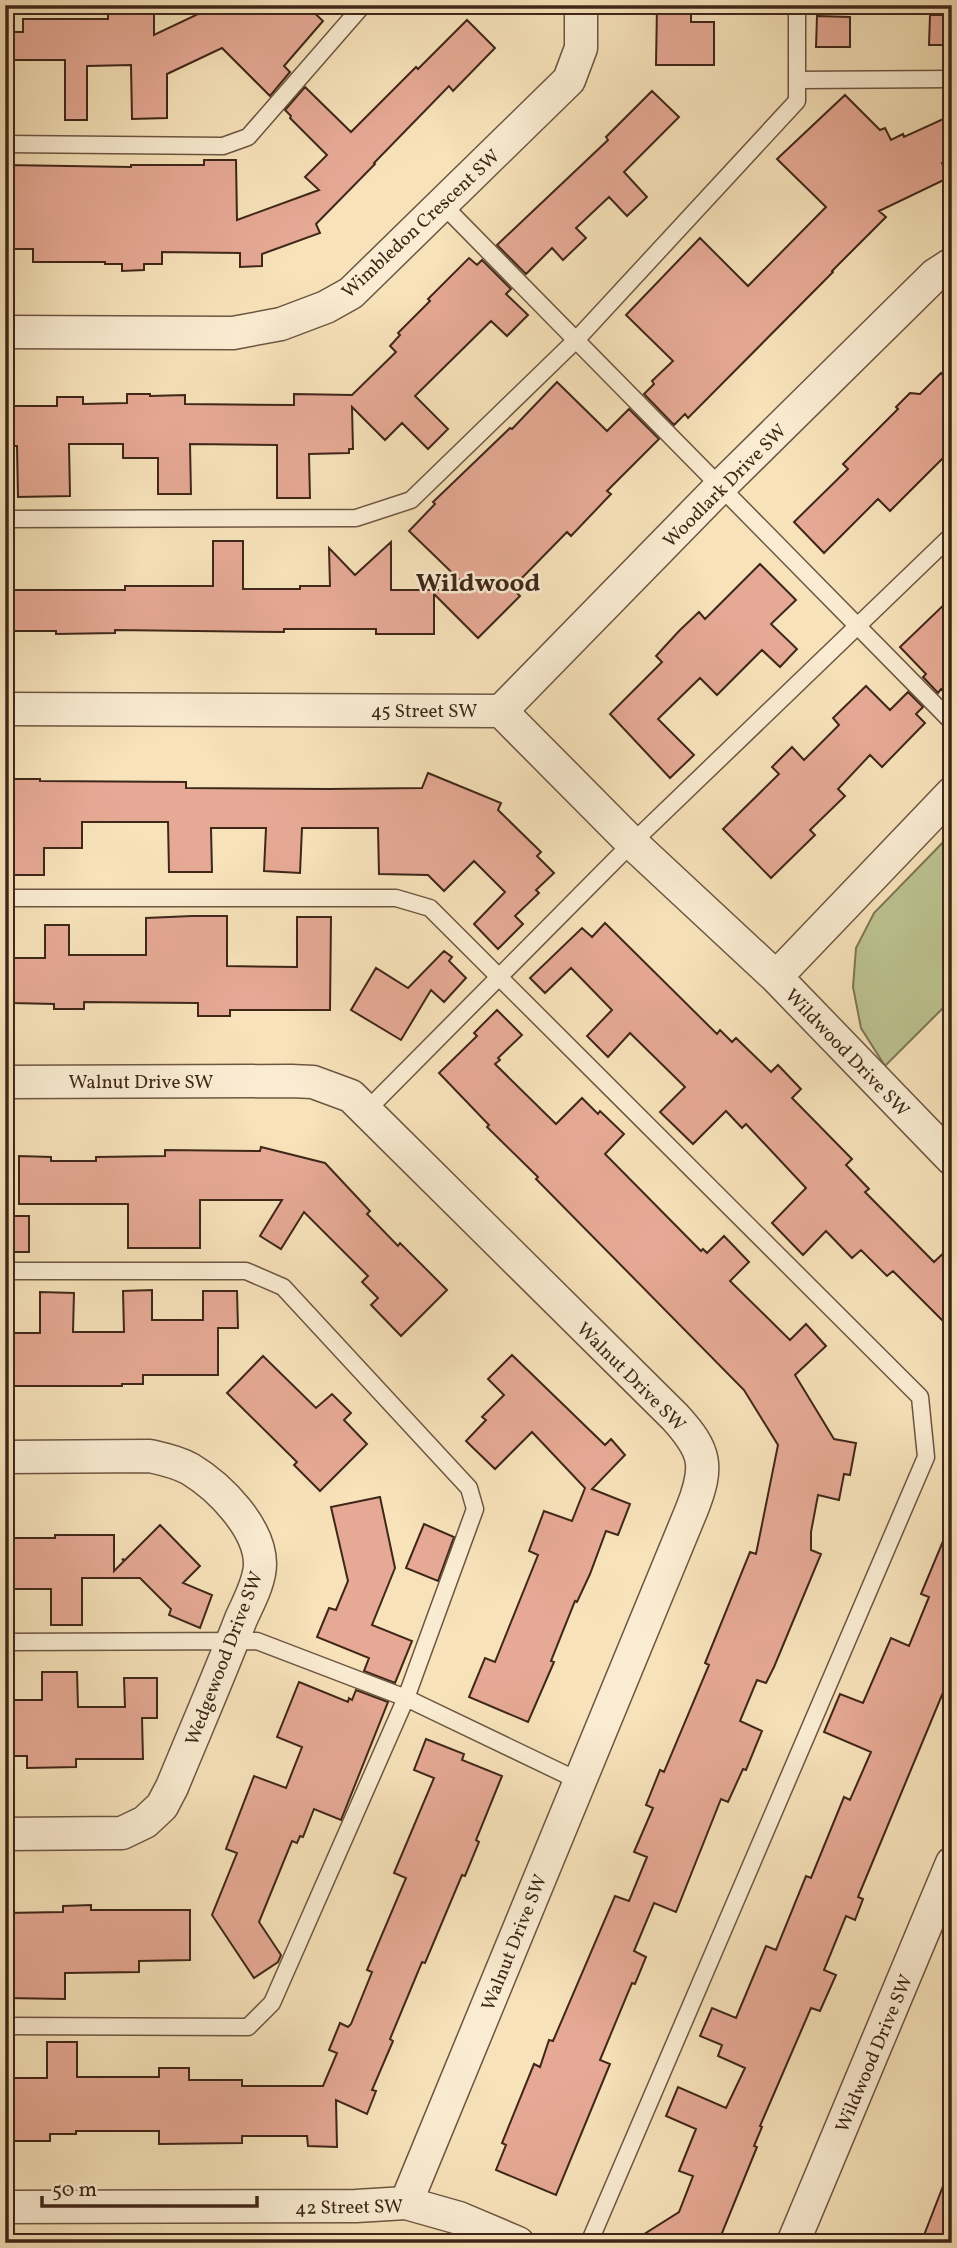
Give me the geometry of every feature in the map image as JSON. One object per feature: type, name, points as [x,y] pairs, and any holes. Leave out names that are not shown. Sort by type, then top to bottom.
[{"type":"street","name":"Wimbledon Crescent SW","points":[[5,332],[233,333],[281,324],[326,307],[351,293],[569,80],[581,48],[581,5]]},
{"type":"street","name":"Woodlark Drive SW","points":[[501,710],[720,487],[935,275],[952,264]]},
{"type":"street","name":"45 Street SW","points":[[5,709],[501,710],[632,842],[776,978]]},
{"type":"street","name":"Wildwood Drive SW","points":[[952,793],[776,978],[952,1159]]},
{"type":"street","name":"Walnut Drive SW","points":[[5,1082],[313,1082],[351,1096],[675,1417],[693,1437],[702,1461],[702,1484],[697,1497],[405,2203]]},
{"type":"street","name":"Wedgewood Drive SW","points":[[5,1457],[150,1456],[189,1468],[230,1503],[252,1531],[260,1565],[233,1640],[162,1806],[145,1822],[122,1833],[5,1835]]},
{"type":"street","name":"Wildwood Drive SW","points":[[793,2243],[952,1863]]},
{"type":"street","name":"42 Street SW","points":[[5,2207],[356,2206],[405,2203],[459,2218],[518,2243]]},
{"type":"lane","points":[[5,144],[223,146],[248,137],[363,5]]},
{"type":"lane","points":[[5,519],[356,518],[411,500],[576,339],[797,101],[797,5]]},
{"type":"lane","points":[[797,80],[952,79]]},
{"type":"lane","points":[[442,204],[952,722]]},
{"type":"lane","points":[[366,1111],[632,842],[952,535]]},
{"type":"lane","points":[[5,898],[396,898],[430,908],[919,1397],[926,1457],[589,2243]]},
{"type":"lane","points":[[5,1271],[246,1271],[283,1287],[469,1488],[475,1509],[405,1699],[272,2003],[248,2027],[5,2026]]},
{"type":"lane","points":[[5,1642],[257,1640],[405,1699],[579,1781]]},
{"type":"green space","points":[[952,833],[952,999],[885,1066],[861,1028],[853,987],[856,948],[874,913]]},
{"type":"building","points":[[217,5],[306,5],[323,21],[284,66],[290,72],[270,96],[222,48],[167,74],[167,118],[132,119],[131,65],[87,66],[87,120],[65,120],[65,60],[5,60],[5,32],[23,32],[23,19],[108,19],[108,11],[154,11],[154,35]]},
{"type":"building","points":[[657,6],[691,6],[691,22],[714,22],[714,65],[656,65]]},
{"type":"building","points":[[930,15],[952,15],[952,45],[929,45]]},
{"type":"building","points":[[817,16],[850,17],[850,47],[816,47]]},
{"type":"building","points":[[467,20],[495,48],[453,91],[449,86],[316,224],[320,233],[262,254],[262,266],[240,267],[240,253],[162,252],[162,264],[144,264],[144,270],[122,271],[122,264],[105,262],[33,262],[33,249],[5,249],[5,165],[131,167],[204,165],[204,160],[236,160],[237,220],[319,190],[305,177],[327,155],[285,110],[305,87],[351,132]]},
{"type":"building","points":[[652,91],[679,117],[624,172],[647,197],[627,216],[609,197],[576,228],[586,238],[563,260],[552,248],[526,274],[497,245],[608,140],[606,137]]},
{"type":"building","points":[[845,95],[880,130],[885,128],[891,140],[903,134],[904,137],[952,115],[952,158],[942,163],[948,178],[879,211],[886,217],[688,418],[685,414],[674,425],[644,394],[654,384],[652,381],[673,361],[626,315],[700,238],[748,286],[826,207],[777,159]]},
{"type":"building","points":[[469,258],[477,265],[482,260],[511,289],[506,294],[528,315],[507,336],[491,321],[415,396],[448,429],[428,449],[402,423],[385,440],[352,407],[353,449],[349,449],[349,453],[309,454],[310,498],[277,498],[277,445],[190,444],[191,494],[158,494],[158,458],[123,458],[123,444],[69,444],[70,496],[18,497],[17,446],[5,446],[5,406],[57,406],[57,397],[83,397],[83,404],[127,403],[127,394],[185,395],[185,404],[294,405],[294,394],[352,395],[396,352],[390,346],[400,335],[398,333]]},
{"type":"building","points":[[941,373],[952,385],[952,449],[890,511],[878,499],[824,553],[794,522],[848,469],[843,464],[898,409],[896,407],[910,393],[920,394]]},
{"type":"building","points":[[557,382],[607,431],[629,409],[659,439],[607,491],[611,494],[571,536],[567,532],[512,588],[520,596],[478,638],[434,594],[434,634],[376,634],[376,629],[284,629],[284,632],[115,630],[115,633],[56,634],[56,631],[5,631],[5,590],[125,590],[125,586],[213,586],[213,541],[243,541],[243,589],[330,586],[329,548],[355,575],[391,542],[391,590],[470,590],[409,531],[435,504],[433,502],[512,429]]},
{"type":"building","points":[[760,564],[796,600],[771,624],[797,649],[780,667],[762,650],[717,695],[700,678],[658,719],[694,755],[670,778],[610,714],[662,662],[656,656],[679,631],[699,612],[705,619]]},
{"type":"building","points":[[952,597],[952,700],[941,689],[938,693],[923,677],[926,674],[900,647]]},
{"type":"building","points":[[866,686],[890,710],[908,692],[923,707],[916,714],[925,723],[882,767],[870,755],[838,789],[845,796],[810,830],[815,835],[771,878],[723,829],[779,774],[772,767],[792,747],[804,760],[839,725],[833,718]]},
{"type":"building","points":[[428,773],[501,803],[498,810],[541,852],[537,856],[554,873],[536,890],[539,893],[515,916],[523,924],[498,949],[474,924],[505,892],[474,861],[444,891],[428,875],[379,874],[378,828],[302,828],[300,873],[264,871],[266,828],[211,828],[212,872],[169,872],[168,822],[82,822],[82,848],[44,848],[44,875],[5,875],[5,779],[186,782],[186,788],[422,788]]},
{"type":"building","points":[[227,916],[227,966],[297,967],[297,917],[331,917],[330,1010],[230,1010],[230,1016],[198,1016],[198,1003],[84,1002],[84,1009],[54,1009],[54,1004],[13,1003],[13,998],[5,998],[5,958],[45,958],[45,925],[69,925],[69,955],[146,955],[146,918]]},
{"type":"building","points":[[605,923],[717,1034],[720,1030],[732,1042],[736,1038],[771,1072],[778,1065],[801,1089],[792,1098],[852,1159],[846,1165],[869,1189],[865,1192],[934,1262],[952,1245],[952,1330],[893,1271],[887,1276],[861,1250],[852,1258],[826,1231],[803,1255],[772,1223],[806,1188],[746,1124],[742,1128],[726,1111],[693,1144],[660,1112],[685,1087],[630,1033],[608,1057],[587,1036],[612,1010],[571,968],[545,993],[530,978],[582,928],[592,937]]},
{"type":"building","points":[[444,951],[452,957],[449,961],[466,978],[444,1002],[431,990],[401,1040],[351,1010],[376,968],[408,988]]},
{"type":"building","points":[[497,1010],[522,1035],[495,1064],[556,1124],[582,1098],[598,1114],[600,1111],[624,1134],[605,1154],[701,1251],[703,1249],[707,1253],[724,1236],[749,1262],[730,1281],[790,1340],[806,1324],[826,1346],[795,1375],[834,1439],[856,1443],[850,1475],[844,1474],[839,1500],[818,1495],[811,1532],[811,1550],[821,1554],[774,1667],[766,1683],[757,1680],[740,1721],[762,1731],[746,1770],[743,1769],[728,1802],[721,1799],[676,1912],[654,1903],[634,1951],[646,1957],[635,1984],[632,1983],[600,2060],[610,2064],[556,2195],[496,2170],[506,2145],[502,2143],[534,2064],[540,2067],[549,2040],[553,2041],[615,1896],[629,1901],[647,1857],[634,1852],[653,1808],[646,1805],[660,1770],[664,1772],[709,1665],[705,1663],[750,1552],[756,1554],[778,1445],[744,1390],[536,1179],[538,1177],[487,1127],[489,1125],[439,1073],[477,1036],[474,1033]]},
{"type":"building","points":[[261,1147],[325,1163],[370,1211],[367,1214],[447,1290],[401,1336],[371,1305],[378,1298],[362,1282],[368,1276],[304,1212],[281,1249],[260,1236],[282,1200],[200,1200],[200,1248],[128,1248],[128,1204],[19,1204],[19,1156],[51,1157],[51,1161],[96,1161],[96,1157],[165,1156],[165,1150],[260,1151]]},
{"type":"building","points":[[6,1216],[29,1216],[29,1252],[6,1252]]},
{"type":"building","points":[[152,1290],[152,1320],[203,1320],[203,1291],[237,1291],[238,1328],[218,1328],[218,1375],[143,1375],[143,1384],[122,1386],[5,1386],[5,1333],[40,1333],[40,1292],[74,1293],[73,1332],[124,1332],[123,1291]]},
{"type":"building","points":[[512,1355],[605,1445],[611,1439],[625,1455],[592,1489],[630,1504],[618,1535],[606,1531],[590,1574],[577,1602],[575,1601],[551,1661],[554,1662],[528,1722],[469,1697],[485,1658],[495,1662],[538,1555],[529,1551],[544,1511],[572,1521],[585,1488],[532,1432],[495,1469],[466,1441],[486,1420],[482,1417],[504,1395],[488,1379]]},
{"type":"building","points":[[263,1356],[316,1408],[332,1394],[351,1413],[344,1420],[367,1444],[320,1491],[294,1465],[297,1462],[227,1393]]},
{"type":"building","points":[[380,1497],[395,1568],[372,1625],[412,1641],[395,1683],[364,1671],[369,1658],[317,1637],[329,1608],[336,1610],[348,1581],[331,1507]]},
{"type":"building","points":[[951,1522],[952,1671],[858,1897],[863,1899],[855,1920],[846,1916],[824,1970],[836,1975],[820,2011],[811,2008],[760,2126],[762,2127],[754,2146],[757,2147],[718,2243],[630,2243],[679,2212],[693,2176],[679,2171],[696,2129],[666,2116],[678,2087],[726,2108],[745,2068],[718,2056],[722,2045],[700,2036],[712,2008],[736,2018],[766,1946],[776,1950],[806,1876],[811,1878],[844,1797],[850,1800],[871,1752],[824,1732],[840,1694],[863,1703],[891,1638],[909,1646],[929,1597],[921,1594]]},
{"type":"building","points":[[424,1524],[454,1537],[438,1581],[406,1568]]},
{"type":"building","points":[[160,1525],[200,1566],[183,1583],[212,1595],[200,1628],[169,1615],[171,1609],[140,1578],[82,1578],[82,1625],[51,1625],[51,1589],[5,1589],[5,1538],[114,1535],[114,1571],[124,1561],[122,1559],[125,1560]]},
{"type":"building","points":[[42,1672],[77,1672],[78,1707],[125,1707],[124,1678],[157,1678],[157,1718],[142,1718],[143,1759],[76,1759],[76,1767],[27,1768],[27,1756],[5,1756],[5,1700],[42,1700]]},
{"type":"building","points":[[299,1682],[348,1702],[349,1698],[352,1700],[356,1690],[388,1702],[341,1820],[314,1809],[303,1837],[300,1836],[297,1843],[292,1841],[259,1922],[281,1955],[278,1962],[254,1978],[212,1915],[237,1853],[226,1849],[254,1776],[286,1788],[302,1747],[277,1737]]},
{"type":"building","points":[[426,1739],[464,1754],[462,1760],[502,1776],[476,1840],[479,1842],[465,1876],[462,1875],[390,2039],[393,2041],[372,2090],[376,2091],[367,2114],[336,2100],[337,2147],[308,2146],[307,2136],[242,2136],[242,2143],[159,2144],[159,2131],[76,2131],[76,2134],[50,2134],[50,2141],[5,2141],[5,2078],[47,2078],[47,2042],[77,2042],[77,2077],[159,2077],[159,2068],[189,2068],[189,2080],[242,2080],[242,2086],[323,2086],[337,2053],[329,2050],[340,2023],[348,2027],[351,2024],[372,1972],[367,1970],[406,1878],[394,1873],[434,1778],[414,1770]]},
{"type":"building","points":[[91,1905],[91,1910],[190,1910],[190,1960],[139,1961],[139,1972],[65,1973],[65,1999],[7,1998],[5,1913],[63,1912],[63,1906]]},
{"type":"building","points":[[950,2168],[952,2243],[921,2243]]},
{"type":"district","name":"Wildwood","points":[[478,582]]}]
